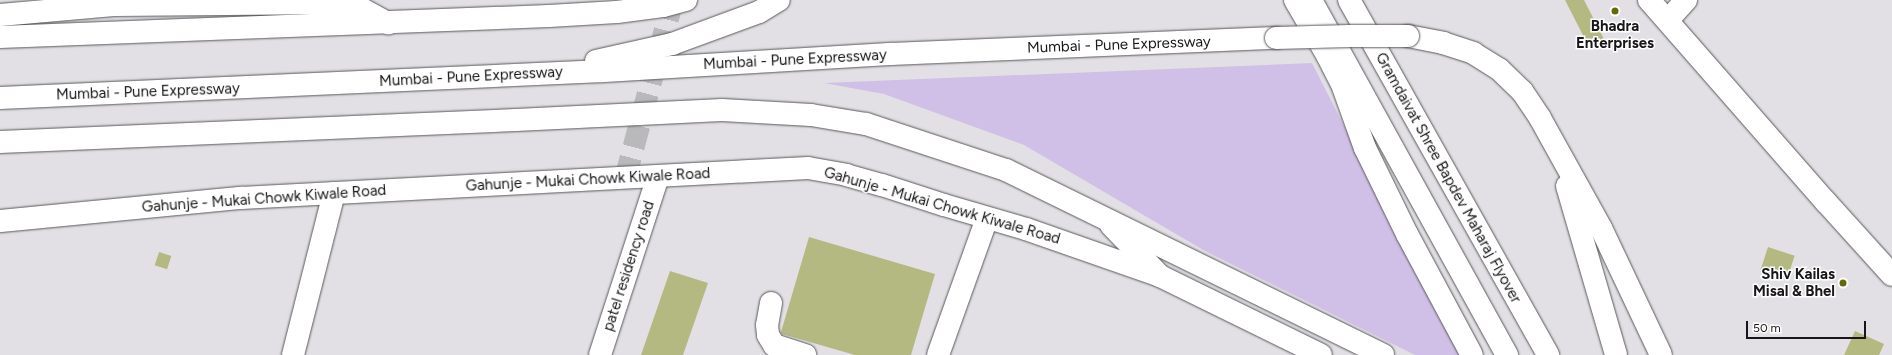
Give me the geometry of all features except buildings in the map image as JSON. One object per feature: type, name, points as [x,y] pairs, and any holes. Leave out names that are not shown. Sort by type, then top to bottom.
[{"type":"main road","points":[[617,12],[639,0]]},
{"type":"main road","points":[[0,37],[388,23],[617,12],[663,6],[686,0]]},
{"type":"main road","points":[[542,73],[672,44],[759,12],[779,0]]},
{"type":"main road","points":[[1295,0],[1330,48],[1506,355]]},
{"type":"main road","points":[[1311,0],[1330,48],[1365,148],[1407,234],[1472,355]]},
{"type":"main road","name":"Gramdaivat Shree Bapdev Maharaj Flyover","points":[[1349,0],[1548,355]]},
{"type":"main road","points":[[1649,0],[1826,202],[1889,265]]},
{"type":"main road","points":[[1668,20],[1686,0]]},
{"type":"main road","points":[[0,15],[114,5],[338,3],[355,5],[388,23]]},
{"type":"main road","name":"Mumbai - Pune Expressway","points":[[0,98],[447,79],[890,54],[1276,38],[1408,36],[1429,39],[1459,47],[1473,53],[1499,69],[1511,80],[1531,104],[1549,136]]},
{"type":"main road","points":[[0,142],[508,121],[650,112],[722,110],[812,115],[866,124],[923,141],[1006,170],[1101,214],[1383,355]]},
{"type":"main road","points":[[1549,136],[1572,200],[1616,355]]},
{"type":"main road","points":[[1549,136],[1601,228],[1661,355]]},
{"type":"main road","name":"Gahunje - Mukai Chowk Kiwale Road","points":[[0,221],[241,198],[808,168],[860,179],[987,218],[1026,228],[1160,276]]},
{"type":"main road","name":"patel residency road","points":[[600,355],[658,177]]},
{"type":"main road","points":[[293,355],[334,193]]},
{"type":"main road","points":[[1101,214],[1160,276],[1321,355]]},
{"type":"main road","points":[[938,355],[987,218]]},
{"type":"main road","points":[[771,303],[767,325],[768,335],[774,345],[805,355]]},
{"type":"shaded area","points":[[1312,63],[1461,355],[1415,355],[1205,251],[1024,145],[884,94],[824,83]]},
{"type":"tunnel","points":[[625,179],[672,4]]},
{"type":"place","name":"Bhadra Enterprises","points":[[1615,11]]},
{"type":"place","name":"Shiv Kailas Misal & Bhel","points":[[1843,283]]}]
